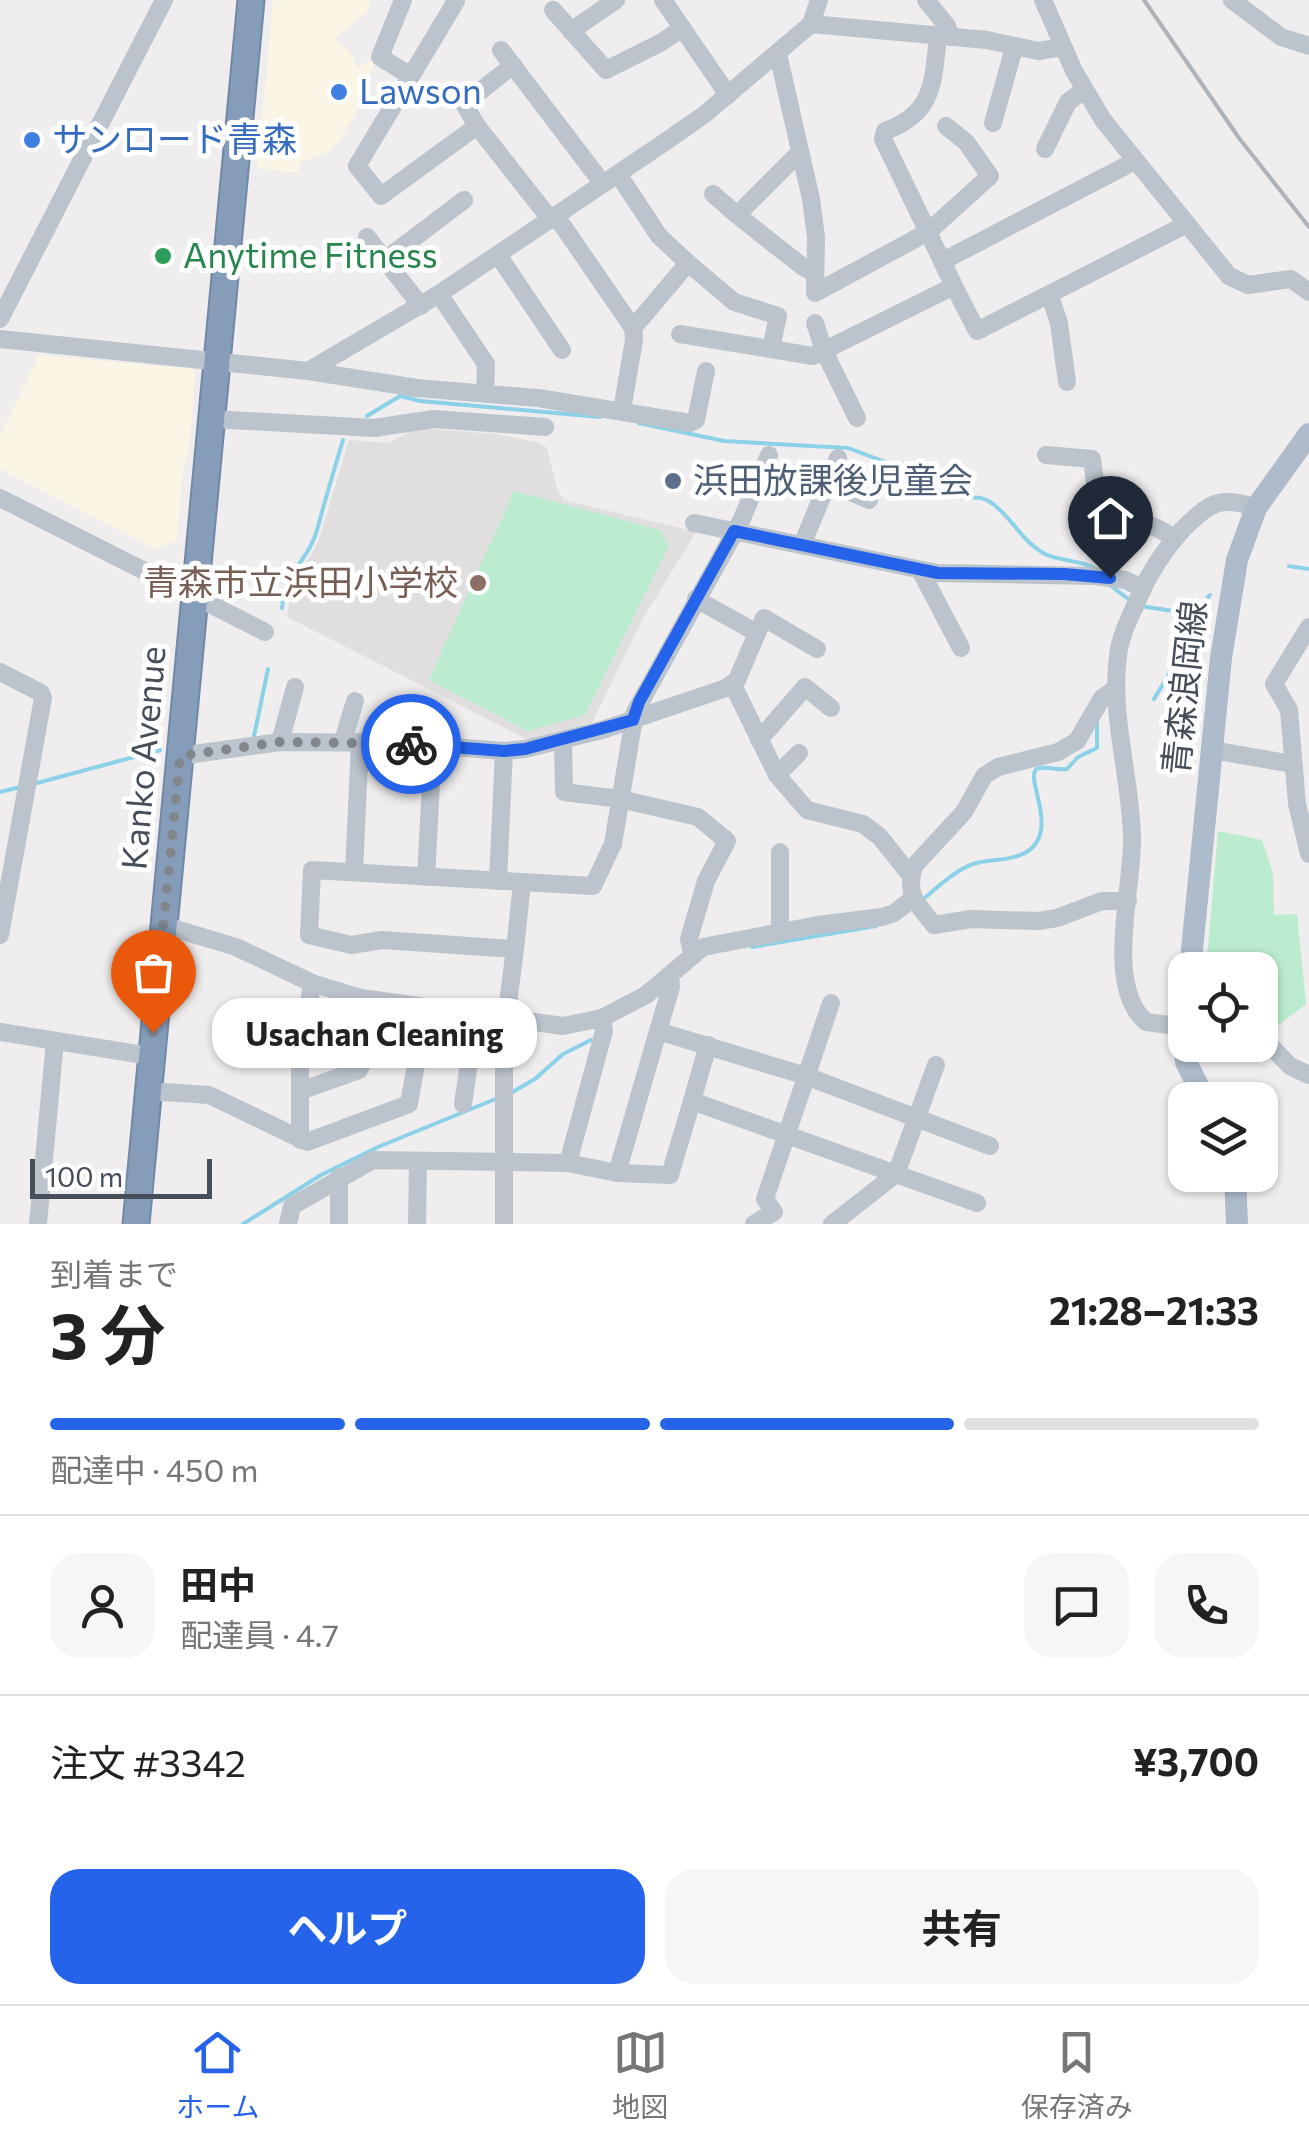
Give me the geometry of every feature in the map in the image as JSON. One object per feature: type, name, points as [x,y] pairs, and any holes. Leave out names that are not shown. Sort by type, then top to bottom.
[{"type":"highway","name":"Kanko Avenue","points":[[136,1224],[250,0]]},
{"type":"main road","name":"青森浪岡線","points":[[1192,952],[1229,597],[1241,544],[1256,508],[1309,434]]},
{"type":"main road","points":[[1236,1192],[1237,1224]]},
{"type":"street","points":[[0,319],[164,0]]},
{"type":"street","points":[[403,0],[380,56],[411,76]]},
{"type":"street","points":[[455,0],[357,166],[381,196],[478,126]]},
{"type":"street","points":[[571,31],[616,0]]},
{"type":"street","points":[[663,0],[728,95]]},
{"type":"street","points":[[308,371],[498,256],[728,95],[811,24],[819,0]]},
{"type":"street","points":[[926,0],[947,26],[931,91],[908,123],[886,131],[883,139],[978,331],[1185,225]]},
{"type":"street","points":[[1043,0],[1084,90],[1133,162],[1185,225],[1238,283],[1257,285],[1291,279],[1309,292]]},
{"type":"street","points":[[1232,0],[1282,37],[1309,46]]},
{"type":"street","points":[[553,10],[606,70],[682,28]]},
{"type":"street","points":[[811,24],[987,40],[1038,51],[1063,47]]},
{"type":"street","points":[[993,123],[1014,48]]},
{"type":"street","points":[[778,54],[816,237],[815,293],[928,232],[990,176],[966,142],[946,126]]},
{"type":"street","points":[[622,410],[634,340],[632,328],[464,104],[507,57],[658,236],[734,302],[778,316],[771,349]]},
{"type":"street","points":[[1046,148],[1068,102],[1084,90]]},
{"type":"street","points":[[737,215],[800,152]]},
{"type":"street","points":[[942,261],[1133,162]]},
{"type":"street","points":[[713,194],[815,273]]},
{"type":"street","points":[[385,260],[464,200]]},
{"type":"street","points":[[367,237],[420,306]]},
{"type":"street","points":[[498,256],[562,350]]},
{"type":"street","points":[[632,328],[688,263]]},
{"type":"street","points":[[680,334],[813,356],[954,286]]},
{"type":"street","points":[[439,294],[486,364],[486,394]]},
{"type":"street","points":[[1050,296],[1059,323],[1068,382]]},
{"type":"street","points":[[815,323],[824,351],[857,418]]},
{"type":"street","points":[[0,339],[308,371],[694,422],[706,371]]},
{"type":"street","points":[[213,419],[374,428],[434,419],[545,428]]},
{"type":"street","points":[[515,949],[382,940],[350,946],[312,938],[312,870],[593,886],[614,844],[639,702],[734,531],[770,454]]},
{"type":"street","points":[[1046,456],[1092,459],[1098,506],[1149,523],[1174,539]]},
{"type":"street","points":[[802,545],[838,458]]},
{"type":"street","points":[[828,482],[869,500]]},
{"type":"street","points":[[0,498],[265,632]]},
{"type":"street","points":[[1168,1025],[1146,1022],[1128,999],[1123,976],[1132,832],[1116,688],[1120,644],[1135,594],[1174,539],[1215,503],[1231,501],[1256,508]]},
{"type":"street","points":[[694,523],[920,570],[1095,576],[1135,594]]},
{"type":"street","points":[[920,570],[962,648]]},
{"type":"street","points":[[696,599],[757,632]]},
{"type":"street","points":[[180,756],[280,742],[504,751],[563,740],[633,720],[733,685],[764,618],[817,649]]},
{"type":"street","points":[[1309,627],[1274,684],[1289,710],[1297,804],[1309,854]]},
{"type":"street","points":[[0,672],[43,698],[0,936]]},
{"type":"street","points":[[733,685],[777,774],[807,810],[864,824],[880,837],[911,876]]},
{"type":"street","points":[[760,740],[804,687],[831,708]]},
{"type":"street","points":[[280,742],[294,688]]},
{"type":"street","points":[[1116,688],[1102,698],[1078,741],[1058,752],[998,767],[984,776],[964,812],[914,866],[911,876],[916,902],[934,925],[971,919],[1038,921],[1102,901],[1128,901]]},
{"type":"street","points":[[354,872],[351,742],[355,701]]},
{"type":"street","points":[[563,740],[561,789],[698,817],[727,840],[706,880],[689,939],[692,954]]},
{"type":"street","points":[[426,877],[433,746]]},
{"type":"street","points":[[1212,750],[1293,764]]},
{"type":"street","points":[[498,881],[504,751]]},
{"type":"street","points":[[777,774],[799,753]]},
{"type":"street","points":[[780,852],[780,932]]},
{"type":"street","points":[[504,1224],[505,1020],[522,882]]},
{"type":"street","points":[[163,925],[236,947],[312,983],[373,1000],[563,1026],[602,1018],[646,995],[703,947],[882,917],[916,902]]},
{"type":"street","points":[[618,1173],[671,987],[670,975]]},
{"type":"street","points":[[300,1140],[300,1066],[312,983]]},
{"type":"street","points":[[300,1091],[359,1070],[373,1000]]},
{"type":"street","points":[[754,1224],[779,1218],[765,1198],[831,1003]]},
{"type":"street","points":[[147,1091],[209,1095],[307,1142],[408,1104],[426,1008]]},
{"type":"street","points":[[464,1104],[476,1015]]},
{"type":"street","points":[[568,1164],[604,1030],[602,1018]]},
{"type":"street","points":[[658,1031],[806,1076],[990,1146]]},
{"type":"street","points":[[0,1032],[150,1056]]},
{"type":"street","points":[[38,1224],[55,1041]]},
{"type":"street","points":[[288,1224],[289,1209],[372,1160],[568,1164],[618,1173],[670,1175],[708,1045]]},
{"type":"street","points":[[1278,1054],[1290,1066],[1309,1075]]},
{"type":"street","points":[[832,1224],[896,1174],[936,1065]]},
{"type":"street","points":[[692,1102],[977,1203]]},
{"type":"street","points":[[418,1161],[418,1224]]},
{"type":"street","points":[[339,1224],[340,1176]]},
{"type":"shaded area","points":[[273,0],[370,0],[367,13],[335,38],[349,50],[358,68],[370,61],[374,63],[355,116],[326,153],[301,162],[298,173],[257,168]]},
{"type":"shaded area","points":[[39,355],[192,369],[195,375],[189,449],[177,540],[157,550],[0,469],[0,435]]},
{"type":"shaded area","name":"青森市立浜田小学校","points":[[416,428],[496,434],[540,443],[547,448],[557,489],[564,500],[696,532],[642,620],[592,723],[527,739],[287,617],[293,578],[312,554],[320,536],[349,440],[388,443]]},
{"type":"green space","points":[[514,491],[660,530],[669,546],[585,715],[528,731],[429,680]]},
{"type":"green space","points":[[1218,831],[1262,840],[1273,873],[1274,915],[1297,914],[1306,1004],[1278,1026],[1278,952],[1208,952]]},
{"type":"waterway","points":[[367,416],[400,396],[600,417]]},
{"type":"waterway","points":[[639,423],[724,441],[848,448],[888,463],[927,465],[947,495],[986,500],[1043,553],[1094,568]]},
{"type":"waterway","points":[[282,608],[287,584],[313,541],[343,440]]},
{"type":"waterway","points":[[1289,566],[1309,569]]},
{"type":"waterway","points":[[1111,586],[1131,601]]},
{"type":"waterway","points":[[1140,606],[1193,614],[1210,595]]},
{"type":"waterway","points":[[1154,699],[1176,663],[1187,616]]},
{"type":"waterway","points":[[254,736],[268,669]]},
{"type":"waterway","points":[[922,900],[966,867],[1019,856],[1032,848],[1042,827],[1034,773],[1040,768],[1067,769],[1078,757],[1097,748],[1097,721]]},
{"type":"waterway","points":[[37,783],[160,750]]},
{"type":"waterway","points":[[0,792],[20,787]]},
{"type":"waterway","points":[[752,947],[876,926]]},
{"type":"waterway","points":[[511,1093],[535,1079],[563,1054],[591,1040]]},
{"type":"waterway","points":[[243,1224],[321,1175],[498,1098]]},
{"type":"railway","points":[[1144,0],[1239,138],[1309,227]]},
{"type":"way so far","points":[[153,1032],[180,756],[280,742],[411,744]]},
{"type":"place","name":"Lawson","points":[[339,92]]},
{"type":"place","name":"サンロード青森","points":[[32,140]]},
{"type":"place","name":"Anytime Fitness","points":[[163,256]]},
{"type":"place","name":"浜田放課後児童会","points":[[673,481]]},
{"type":"place","name":"青森市立浜田小学校","points":[[478,583]]},
{"type":"place","name":"Usachan Cleaning","points":[[153,1032]]},
{"type":"route","points":[[411,744],[525,749],[633,720],[639,702],[734,531],[938,573],[1110,578]]}]
